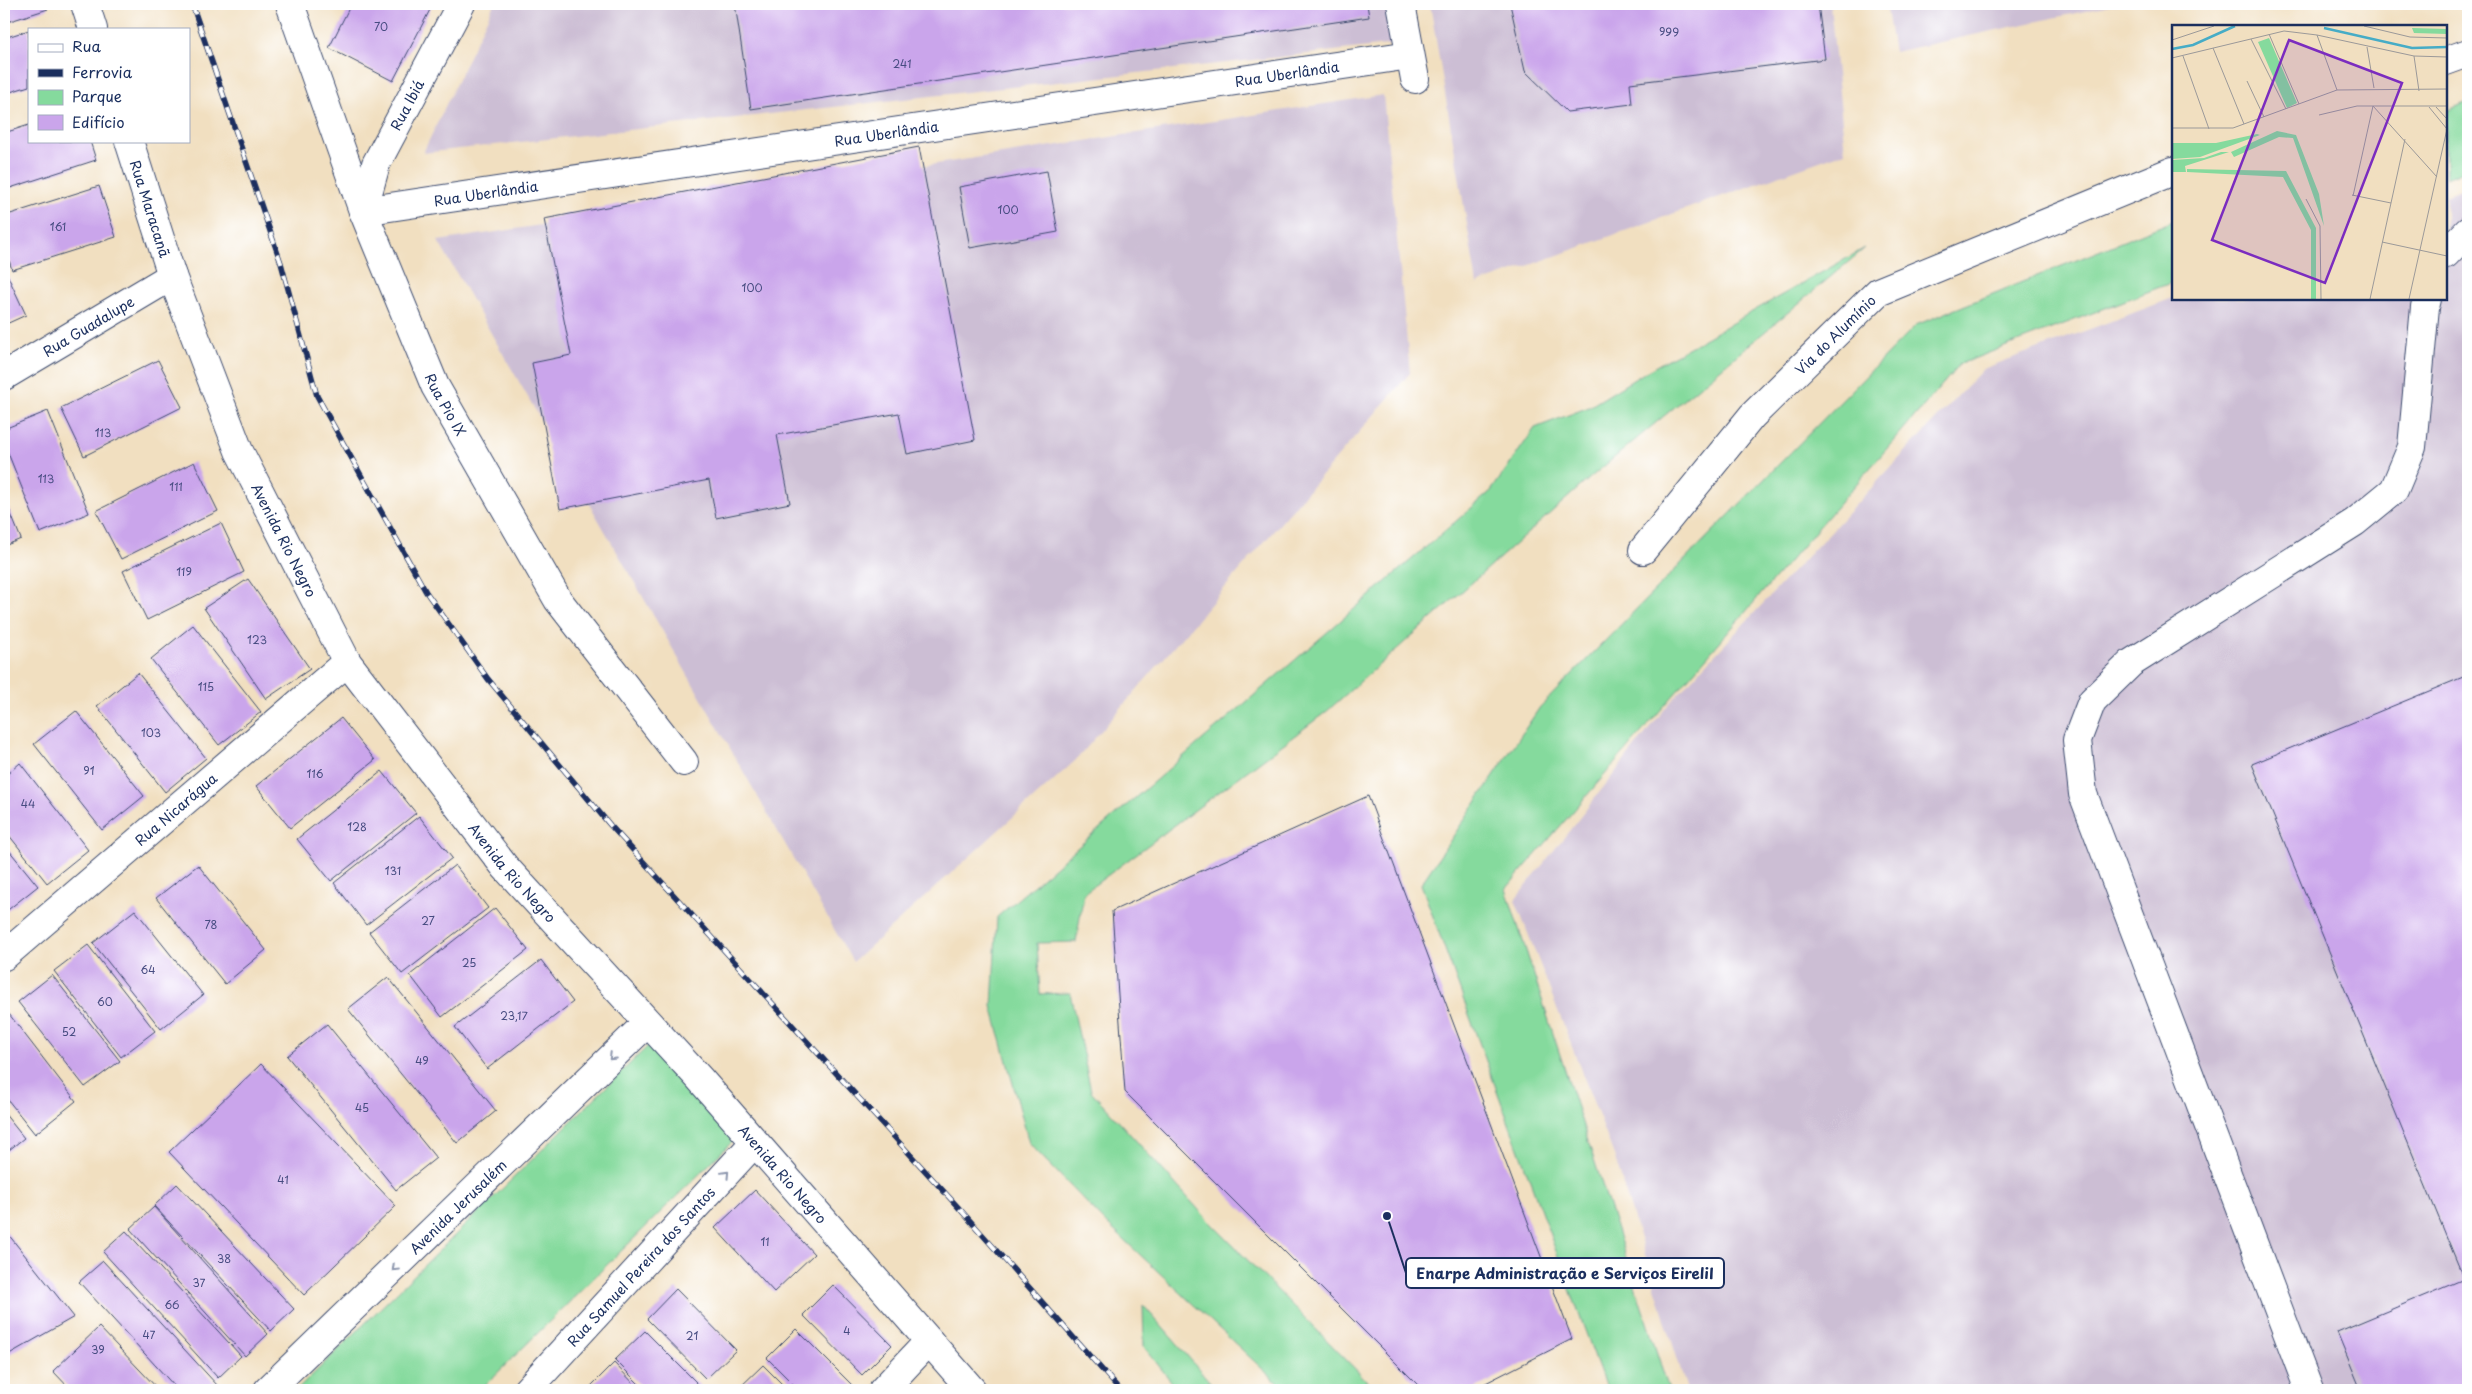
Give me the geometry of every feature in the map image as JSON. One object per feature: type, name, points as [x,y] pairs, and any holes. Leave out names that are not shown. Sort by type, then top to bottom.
[{"type":"street","points":[[85,4],[93,28]]},
{"type":"street","name":"Rua Pio IX","points":[[290,4],[363,211],[435,386],[553,591],[684,762]]},
{"type":"street","name":"Rua Ibiá","points":[[363,211],[376,164],[461,4]]},
{"type":"street","name":"Rua Uberlândia","points":[[363,211],[1413,67],[1402,4]]},
{"type":"street","points":[[2447,61],[2468,52]]},
{"type":"street","name":"Rua Maracanã","points":[[129,142],[172,276]]},
{"type":"street","name":"Via do Alumínio","points":[[1643,550],[1752,416],[1878,292],[2172,171]]},
{"type":"street","points":[[2447,253],[2468,231]]},
{"type":"street","name":"Rua Guadalupe","points":[[4,376],[172,276]]},
{"type":"street","name":"Avenida Rio Negro","points":[[172,276],[239,451],[346,662],[505,867],[699,1078],[972,1390]]},
{"type":"street","points":[[2309,1390],[2083,794],[2077,740],[2092,701],[2131,664],[2355,522],[2394,490],[2412,447],[2427,300]]},
{"type":"street","name":"Rua Nicarágua","points":[[4,956],[346,662]]},
{"type":"street","name":"Avenida Jerusalém","points":[[268,1390],[647,1023]]},
{"type":"street","name":"Rua Samuel Pereira dos Santos","points":[[527,1390],[754,1143]]},
{"type":"street","points":[[883,1390],[929,1341]]},
{"type":"shaded area","points":[[494,4],[1389,4],[1396,44],[423,153]]},
{"type":"shaded area","points":[[1430,4],[1830,4],[1845,152],[1477,284]]},
{"type":"shaded area","points":[[1886,4],[2118,4],[1894,52]]},
{"type":"shaded area","points":[[1383,95],[1410,373],[1076,760],[853,962],[438,241]]},
{"type":"shaded area","points":[[2468,187],[2468,1390],[1687,1390],[1614,1155],[1515,900],[1668,705],[1983,369],[2172,298],[2172,300],[2447,300],[2447,196]]},
{"type":"green space","points":[[2468,102],[2468,169],[2447,178],[2447,111]]},
{"type":"green space","points":[[2172,221],[2172,282],[1960,364],[1506,889],[1669,1390],[1607,1390],[1421,884],[1540,707],[1916,325]]},
{"type":"green space","points":[[1865,248],[1591,477],[1326,712],[1084,893],[1076,942],[1037,943],[1040,994],[1070,993],[1091,1091],[1208,1220],[1376,1390],[1285,1390],[1106,1223],[1029,1143],[992,1006],[997,917],[1491,491],[1535,428],[1589,407],[1649,370]]},
{"type":"green space","points":[[650,1044],[739,1135],[480,1390],[297,1390]]},
{"type":"green space","points":[[1143,1305],[1217,1390],[1178,1390],[1144,1347]]},
{"type":"building","points":[[4,4],[46,4],[48,9],[4,23]]},
{"type":"building","points":[[351,4],[433,4],[393,81],[329,48]]},
{"type":"building","points":[[735,4],[1367,4],[1369,17],[751,109]]},
{"type":"building","points":[[1510,4],[1818,4],[1825,59],[1630,83],[1632,104],[1567,112],[1525,71]]},
{"type":"building","points":[[28,30],[28,86],[4,94],[4,38]]},
{"type":"building","points":[[28,125],[28,142],[90,142],[96,160],[4,190],[4,133]]},
{"type":"building","points":[[919,147],[975,440],[907,454],[899,413],[777,435],[790,503],[716,518],[709,480],[560,509],[532,363],[571,355],[544,219]]},
{"type":"building","points":[[1047,171],[1058,232],[970,248],[959,187]]},
{"type":"building","points":[[99,186],[116,237],[12,270],[4,244],[4,216]]},
{"type":"building","points":[[4,268],[26,315],[4,325]]},
{"type":"building","points":[[158,360],[182,407],[84,456],[61,408]]},
{"type":"building","points":[[48,411],[89,513],[40,533],[4,443],[4,429]]},
{"type":"building","points":[[194,462],[218,511],[121,559],[96,511]]},
{"type":"building","points":[[4,497],[21,539],[4,546]]},
{"type":"building","points":[[221,523],[244,572],[147,620],[123,571]]},
{"type":"building","points":[[248,579],[310,669],[266,699],[204,608]]},
{"type":"building","points":[[193,625],[261,712],[219,745],[151,659]]},
{"type":"building","points":[[138,673],[206,758],[165,792],[97,706]]},
{"type":"building","points":[[2468,675],[2468,1390],[2361,1390],[2337,1332],[2464,1279],[2252,764]]},
{"type":"building","points":[[76,711],[144,796],[102,830],[34,744]]},
{"type":"building","points":[[341,718],[375,760],[290,828],[256,786]]},
{"type":"building","points":[[20,763],[88,850],[47,883],[4,829],[4,777]]},
{"type":"building","points":[[382,771],[416,813],[331,881],[297,839]]},
{"type":"building","points":[[1368,796],[1572,1339],[1472,1390],[1423,1390],[1125,1092],[1112,911]]},
{"type":"building","points":[[419,816],[452,858],[366,925],[334,883]]},
{"type":"building","points":[[4,844],[38,886],[4,913]]},
{"type":"building","points":[[198,865],[266,950],[225,984],[156,898]]},
{"type":"building","points":[[455,865],[488,908],[402,974],[369,932]]},
{"type":"building","points":[[495,908],[528,950],[442,1017],[410,975]]},
{"type":"building","points":[[135,910],[203,995],[161,1029],[93,943]]},
{"type":"building","points":[[88,945],[155,1031],[121,1057],[54,971]]},
{"type":"building","points":[[541,960],[573,1002],[487,1069],[455,1027]]},
{"type":"building","points":[[52,975],[120,1061],[85,1087],[18,1002]]},
{"type":"building","points":[[388,977],[496,1111],[457,1143],[348,1009]]},
{"type":"building","points":[[9,1014],[76,1101],[35,1134],[4,1095],[4,1018]]},
{"type":"building","points":[[327,1024],[436,1158],[396,1190],[287,1056]]},
{"type":"building","points":[[261,1064],[396,1206],[304,1295],[169,1152]]},
{"type":"building","points":[[4,1113],[24,1138],[4,1154]]},
{"type":"building","points":[[177,1184],[294,1309],[271,1331],[154,1206]]},
{"type":"building","points":[[755,1190],[814,1254],[774,1292],[715,1228]]},
{"type":"building","points":[[154,1207],[268,1334],[245,1356],[130,1229]]},
{"type":"building","points":[[4,1229],[74,1317],[4,1357]]},
{"type":"building","points":[[126,1231],[241,1356],[218,1378],[103,1252]]},
{"type":"building","points":[[103,1261],[218,1386],[214,1390],[178,1390],[79,1282]]},
{"type":"building","points":[[833,1285],[892,1345],[862,1375],[803,1315]]},
{"type":"building","points":[[676,1289],[736,1350],[706,1379],[647,1319]]},
{"type":"building","points":[[99,1327],[159,1390],[71,1390],[53,1371]]},
{"type":"building","points":[[796,1329],[855,1390],[799,1390],[767,1358]]},
{"type":"building","points":[[645,1331],[704,1390],[645,1390],[615,1360]]},
{"type":"building","points":[[614,1363],[640,1390],[587,1390]]},
{"type":"building","points":[[763,1365],[788,1390],[737,1390]]},
{"type":"railway","points":[[192,4],[281,263],[317,396],[426,592],[488,679],[610,825],[958,1207],[1120,1390]]},
{"type":"place","name":"Enarpe Administração e Serviços EireliI","points":[[1387,1216]]}]
